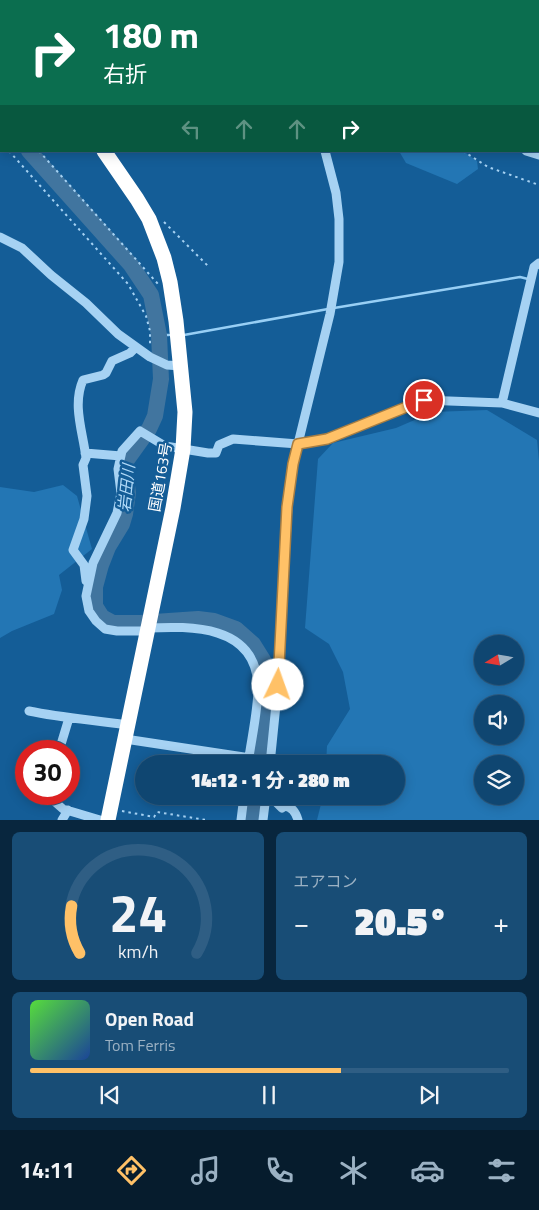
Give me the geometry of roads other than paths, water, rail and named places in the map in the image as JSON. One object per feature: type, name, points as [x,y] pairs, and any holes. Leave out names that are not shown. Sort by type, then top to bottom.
[{"type":"highway","name":"国道163号","points":[[105,152],[138,199],[149,219],[164,258],[171,290],[174,366],[185,406],[184,448],[173,508],[147,626],[127,732],[106,816]]},
{"type":"street","points":[[270,755],[278,685],[287,507],[293,464],[330,314],[339,262],[340,226],[336,193],[325,152]]},
{"type":"street","points":[[0,237],[22,248],[51,275],[86,303],[118,334],[150,357],[174,366]]},
{"type":"street","points":[[502,403],[534,267],[539,263]]},
{"type":"street","points":[[88,586],[84,565],[74,550],[84,519],[86,496],[83,465],[86,458],[78,405],[80,386],[83,380],[106,373],[112,362],[130,353],[136,347]]},
{"type":"street","points":[[251,755],[258,690],[256,671],[248,652],[235,641],[213,631],[182,627],[147,626],[110,630],[100,626],[89,611],[86,596],[90,572],[99,548],[117,513],[121,493],[118,469],[122,451],[140,431],[165,446],[208,453],[216,453],[219,445],[233,439],[298,444],[327,439],[424,400],[502,403],[539,413]]},
{"type":"street","points":[[85,453],[121,456]]},
{"type":"street","points":[[29,712],[94,720],[127,732],[228,755]]},
{"type":"street","points":[[62,740],[69,718]]},
{"type":"street","points":[[58,805],[63,809],[106,816]]},
{"type":"street","points":[[241,820],[243,805]]},
{"type":"street","points":[[263,820],[265,805]]},
{"type":"street","points":[[279,805],[282,808],[285,806],[292,808],[298,820]]},
{"type":"street","points":[[62,820],[68,810]]},
{"type":"waterway","name":"岩田川","points":[[30,152],[131,265],[151,295],[159,335],[161,379],[155,416],[149,429],[126,461],[125,471],[128,493],[125,514],[122,524],[108,547],[101,565],[95,587],[95,606],[102,617],[113,623],[198,619],[214,621],[236,629],[253,644],[263,660],[268,680],[260,755]]},
{"type":"waterway","points":[[334,308],[520,277],[528,279]]},
{"type":"waterway","points":[[184,335],[328,309]]},
{"type":"waterway","points":[[159,335],[169,335]]},
{"type":"waterway","name":"岩田川","points":[[251,820],[253,805]]}]
